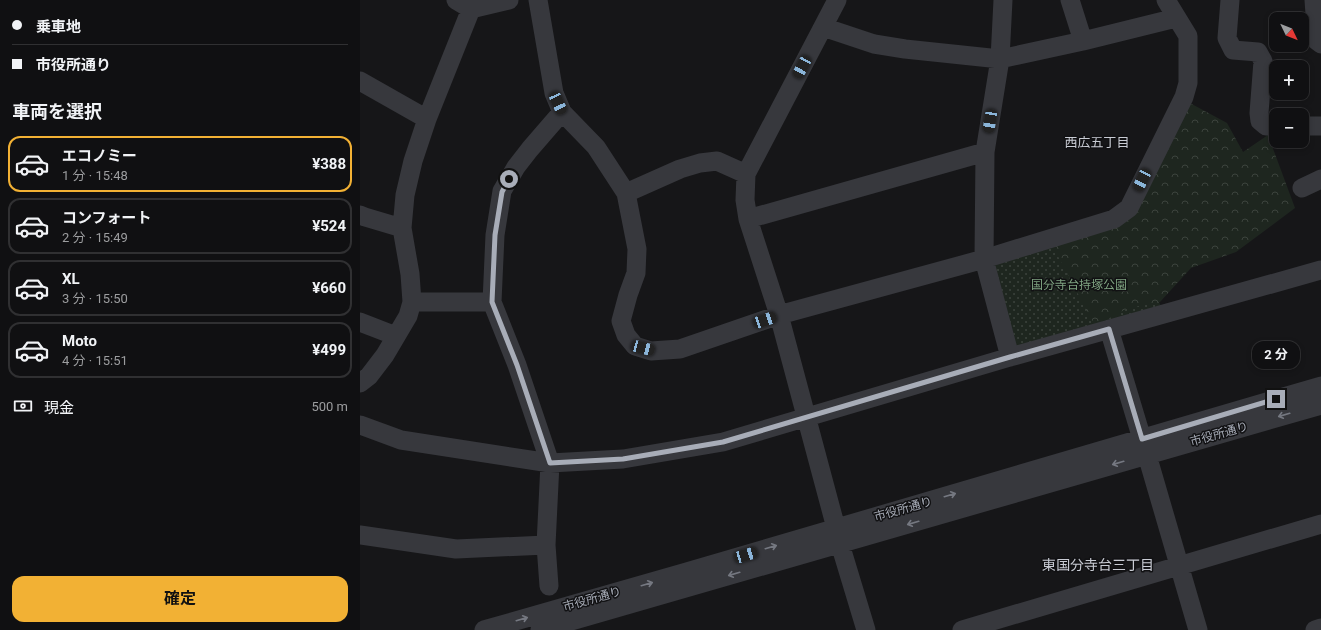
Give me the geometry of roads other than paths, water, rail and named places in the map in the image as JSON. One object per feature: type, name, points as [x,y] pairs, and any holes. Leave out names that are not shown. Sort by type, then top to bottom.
[{"type":"street","points":[[360,383],[369,376],[385,356],[408,316],[412,302],[410,274],[402,228],[405,195],[463,4],[509,0]]},
{"type":"street","points":[[538,0],[554,94],[562,112],[596,146],[626,193],[637,249],[636,274],[628,295],[622,321],[626,335],[635,346],[651,351],[680,349],[779,315],[984,260],[1114,219],[1129,208],[1184,97],[1188,83],[1188,36],[1166,0]]},
{"type":"street","points":[[836,0],[746,174],[745,200],[748,219],[779,315],[808,418],[838,536],[866,630]]},
{"type":"street","points":[[1003,0],[1000,59],[985,152],[984,260],[1010,357]]},
{"type":"street","points":[[1070,0],[1084,41]]},
{"type":"street","points":[[1230,0],[1227,38],[1233,50],[1258,52],[1263,61],[1259,113],[1260,121],[1266,126],[1269,126]]},
{"type":"street","points":[[1314,0],[1317,41],[1321,44]]},
{"type":"street","points":[[823,27],[874,44],[905,50],[1000,59],[1084,41],[1176,18]]},
{"type":"street","points":[[360,81],[427,119]]},
{"type":"street","points":[[549,586],[546,545],[550,463],[517,365],[492,302],[495,235],[502,192],[516,167],[562,112]]},
{"type":"street","points":[[1309,126],[1321,126]]},
{"type":"street","points":[[748,219],[985,152]]},
{"type":"street","points":[[626,193],[680,169],[700,163],[717,161],[746,174]]},
{"type":"street","points":[[1302,188],[1321,179]]},
{"type":"street","points":[[360,215],[365,218],[402,228]]},
{"type":"street","points":[[360,425],[401,440],[550,463],[623,459],[723,442],[1010,357],[1321,270]]},
{"type":"street","points":[[412,302],[492,302]]},
{"type":"street","points":[[360,322],[396,336]]},
{"type":"street","points":[[1109,329],[1198,630]]},
{"type":"street","name":"市役所通り","points":[[1144,447],[1321,386]]},
{"type":"street","name":"市役所通り","points":[[484,630],[838,536],[1144,447],[1321,404]]},
{"type":"street","points":[[962,630],[1321,524]]},
{"type":"street","points":[[360,535],[456,549],[546,545]]},
{"type":"street","name":"市役所通り","points":[[551,628],[838,536]]},
{"type":"street","points":[[1315,630],[1321,628]]},
{"type":"district","name":"西広五丁目","points":[[1097,142]]},
{"type":"district","name":"東国分寺台三丁目","points":[[1098,565]]},
{"type":"park label","name":"国分寺台持塚公園","points":[[1079,285]]}]
